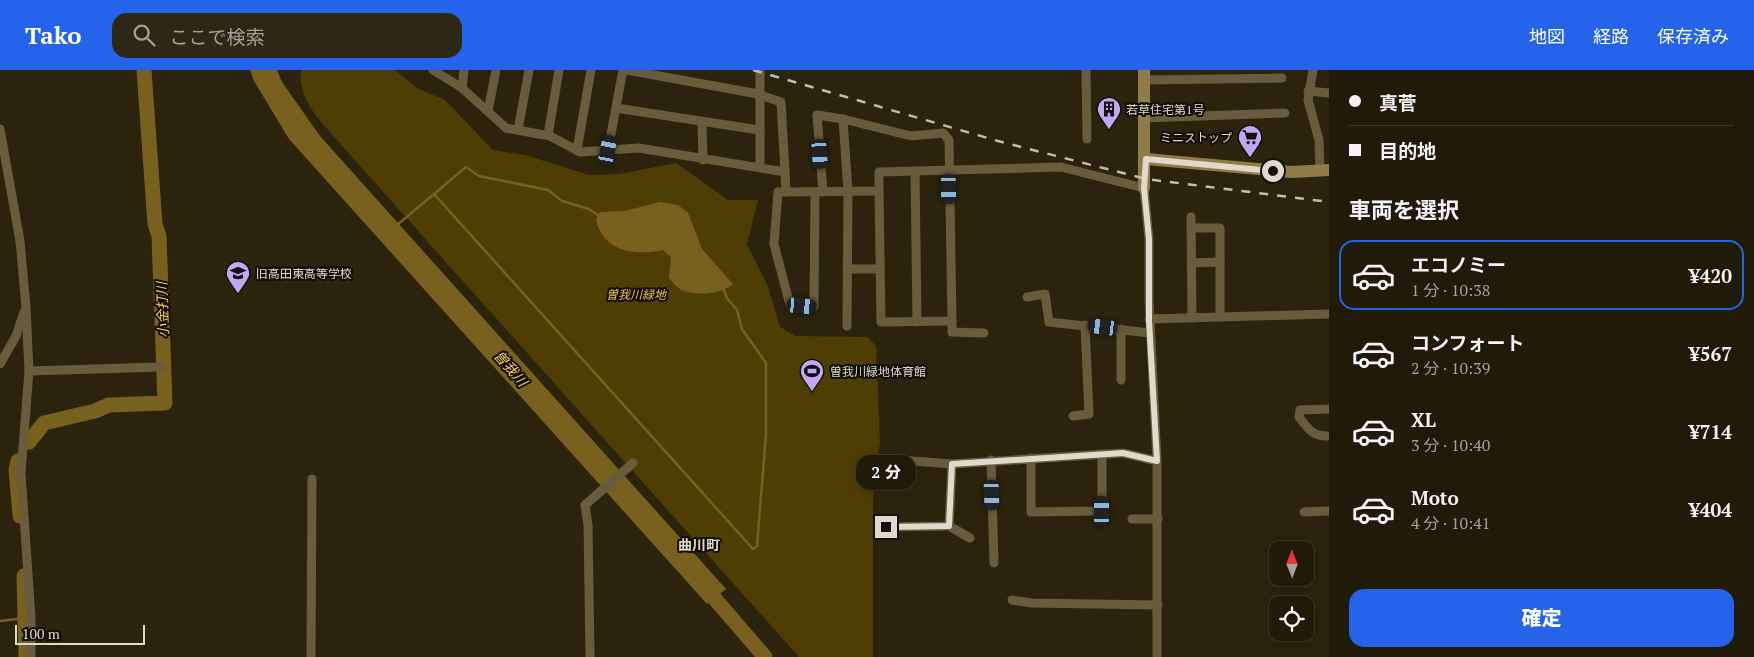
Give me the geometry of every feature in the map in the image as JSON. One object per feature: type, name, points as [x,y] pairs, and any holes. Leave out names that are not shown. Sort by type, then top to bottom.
[{"type":"street","points":[[433,70],[462,88],[506,128],[548,135],[580,152],[639,148],[702,160],[786,172]]},
{"type":"street","points":[[462,88],[464,70]]},
{"type":"street","points":[[488,111],[496,70]]},
{"type":"street","points":[[518,130],[529,70]]},
{"type":"street","points":[[548,135],[559,70]]},
{"type":"street","points":[[577,150],[591,70]]},
{"type":"street","points":[[608,150],[623,70]]},
{"type":"street","points":[[627,70],[758,94],[781,102],[786,192]]},
{"type":"street","points":[[760,70],[758,94],[760,168]]},
{"type":"street","points":[[1086,70],[1086,138]]},
{"type":"street","points":[[1146,159],[1291,172],[1324,170],[1319,140],[1310,114],[1308,91],[1313,70]]},
{"type":"street","points":[[1157,657],[1157,461],[1149,320],[1149,239],[1144,188],[1146,159],[1143,118],[1144,75],[1282,78]]},
{"type":"street","points":[[1308,91],[1329,93]]},
{"type":"street","points":[[616,108],[702,123],[759,130]]},
{"type":"street","points":[[1143,118],[1285,113]]},
{"type":"street","points":[[878,191],[819,192],[778,192],[774,244],[790,304],[814,307],[819,192],[817,116],[843,119],[911,136],[943,133],[949,140],[952,332],[984,333]]},
{"type":"street","points":[[843,119],[848,191],[847,326]]},
{"type":"street","points":[[702,123],[702,160]]},
{"type":"street","points":[[0,129],[20,241],[26,307],[29,371],[21,473],[31,618],[30,657]]},
{"type":"street","points":[[952,321],[881,322],[878,172],[1061,167],[1144,188]]},
{"type":"street","points":[[915,171],[916,322]]},
{"type":"street","points":[[1191,216],[1192,318]]},
{"type":"street","points":[[1191,228],[1220,228],[1220,317]]},
{"type":"street","points":[[1191,263],[1220,262]]},
{"type":"street","points":[[847,270],[880,270]]},
{"type":"street","points":[[1027,296],[1045,294],[1049,322],[1150,332]]},
{"type":"street","points":[[0,364],[16,336],[26,307]]},
{"type":"street","points":[[1149,320],[1329,314]]},
{"type":"street","points":[[1073,416],[1089,414],[1085,325]]},
{"type":"street","points":[[1121,329],[1121,380]]},
{"type":"street","points":[[29,371],[161,367]]},
{"type":"street","points":[[1329,408],[1300,410],[1300,417],[1309,430],[1318,436],[1329,436]]},
{"type":"street","points":[[888,459],[952,464],[1123,453],[1157,461]]},
{"type":"street","points":[[1031,458],[1031,512],[1102,511],[1102,454]]},
{"type":"street","points":[[991,460],[994,564]]},
{"type":"street","points":[[590,657],[588,525],[585,505],[633,462]]},
{"type":"street","points":[[949,526],[952,464]]},
{"type":"street","points":[[311,657],[312,479]]},
{"type":"street","points":[[1304,512],[1329,512]]},
{"type":"street","points":[[1132,519],[1158,519]]},
{"type":"street","points":[[886,527],[949,526],[970,538]]},
{"type":"street","points":[[1012,600],[1031,603],[1158,605]]},
{"type":"green space","name":"曽我川緑地","points":[[301,70],[395,70],[417,88],[445,100],[493,150],[525,155],[589,175],[619,174],[676,163],[728,200],[758,200],[747,244],[767,284],[780,327],[795,336],[867,337],[876,346],[880,442],[873,496],[873,657],[799,657],[321,122],[303,92]]},
{"type":"water","points":[[250,70],[277,70],[282,82],[320,136],[726,589],[707,604],[289,139],[254,81]]},
{"type":"water","points":[[660,202],[678,205],[688,213],[702,249],[733,284],[715,292],[700,294],[686,291],[679,288],[669,278],[671,257],[663,250],[632,252],[622,249],[613,245],[600,231],[596,220],[600,212],[625,211]]},
{"type":"waterway","name":"小金打川","points":[[29,442],[44,423],[95,411],[109,405],[165,403],[159,236],[155,224],[144,70]]},
{"type":"waterway","points":[[598,215],[589,209],[562,201],[548,190],[479,176],[466,167],[434,194],[753,549],[757,546],[766,434],[766,363],[742,329],[737,310],[727,298],[723,288]]},
{"type":"waterway","points":[[397,225],[434,194]]},
{"type":"waterway","name":"小金打川","points":[[18,461],[16,470],[20,516]]},
{"type":"waterway","name":"小金打川","points":[[24,576],[26,657]]},
{"type":"waterway","name":"曽我川","points":[[702,584],[765,657]]},
{"type":"waterway","points":[[0,621],[26,618]]},
{"type":"railway","points":[[753,70],[998,141],[1146,179],[1329,202]]},
{"type":"place","name":"若草住宅第1号","points":[[1109,130]]},
{"type":"place","name":"ミニストップ","points":[[1250,158]]},
{"type":"place","name":"旧高田東高等学校","points":[[238,294]]},
{"type":"place","name":"曽我川緑地体育館","points":[[812,392]]},
{"type":"district","name":"曲川町","points":[[699,544]]},
{"type":"route","points":[[886,527],[949,526],[952,464],[1123,453],[1157,461],[1149,320],[1149,239],[1144,188],[1146,159],[1273,171]]}]
